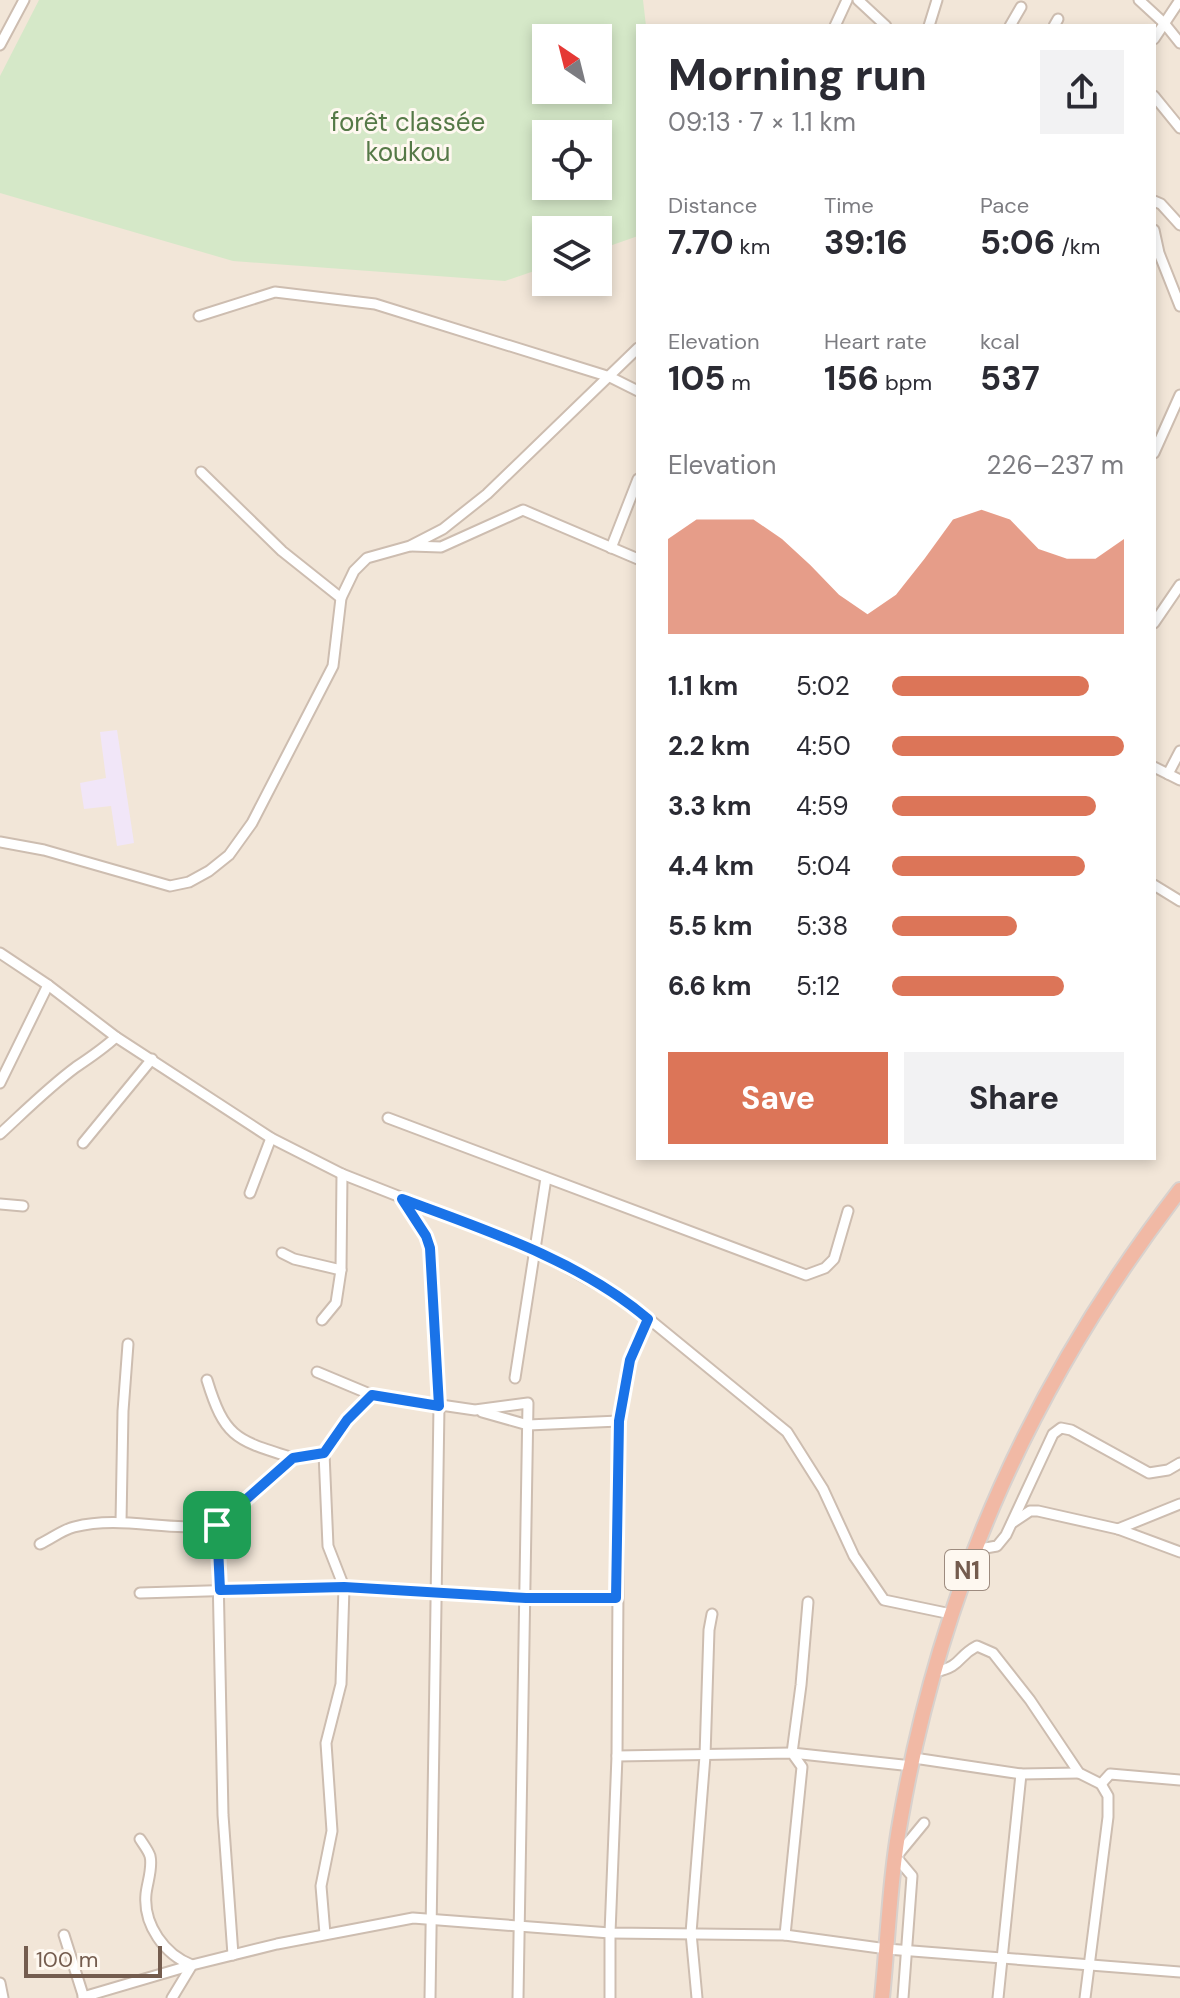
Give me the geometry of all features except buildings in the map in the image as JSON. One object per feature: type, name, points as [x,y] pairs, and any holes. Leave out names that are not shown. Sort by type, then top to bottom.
[{"type":"highway","name":"N1","points":[[882,1998],[900,1818],[951,1614],[974,1550],[996,1494],[1043,1397],[1141,1240],[1180,1190]]},
{"type":"street","points":[[0,45],[24,0]]},
{"type":"street","points":[[836,24],[847,0]]},
{"type":"street","points":[[858,0],[884,24]]},
{"type":"street","points":[[930,24],[937,0]]},
{"type":"street","points":[[1139,0],[1180,43]]},
{"type":"street","points":[[1156,36],[1180,0]]},
{"type":"street","points":[[1011,24],[1021,7]]},
{"type":"street","points":[[1156,98],[1180,128]]},
{"type":"street","points":[[1156,202],[1180,225]]},
{"type":"street","points":[[1156,239],[1180,306]]},
{"type":"street","points":[[199,316],[275,292],[375,304],[610,377],[636,390]]},
{"type":"street","points":[[0,842],[44,850],[170,886],[189,882],[209,871],[229,855],[252,823],[333,666],[341,598],[354,571],[367,558],[410,546],[443,529],[487,494],[636,350]]},
{"type":"street","points":[[1156,449],[1179,404]]},
{"type":"street","points":[[201,472],[282,551],[341,598]]},
{"type":"street","points":[[611,548],[636,484]]},
{"type":"street","points":[[410,546],[441,547],[523,510],[636,558]]},
{"type":"street","points":[[1156,620],[1180,585]]},
{"type":"street","points":[[1168,774],[1180,751]]},
{"type":"street","points":[[1156,768],[1180,780]]},
{"type":"street","points":[[1156,886],[1180,901]]},
{"type":"street","points":[[0,953],[116,1037],[271,1138],[342,1174],[535,1250],[627,1301],[787,1432],[823,1489],[854,1556],[884,1600],[951,1614]]},
{"type":"street","points":[[0,1083],[48,985]]},
{"type":"street","points":[[0,1134],[39,1097],[97,1055],[116,1037]]},
{"type":"street","points":[[83,1143],[152,1059]]},
{"type":"street","points":[[388,1118],[806,1275],[825,1268],[834,1259],[848,1211]]},
{"type":"street","points":[[250,1193],[271,1138]]},
{"type":"street","points":[[322,1320],[336,1303],[341,1270],[342,1174]]},
{"type":"street","points":[[515,1378],[546,1178]]},
{"type":"street","points":[[402,1199],[426,1236],[430,1248],[439,1406],[430,1998]]},
{"type":"street","points":[[0,1204],[23,1206]]},
{"type":"street","points":[[282,1253],[294,1259],[341,1270]]},
{"type":"street","points":[[610,1998],[617,1756],[619,1421],[630,1360],[648,1319]]},
{"type":"street","points":[[121,1522],[128,1344]]},
{"type":"street","points":[[317,1372],[372,1395],[475,1410],[528,1425],[619,1421]]},
{"type":"street","points":[[207,1380],[225,1427],[242,1441],[293,1458],[324,1453]]},
{"type":"street","points":[[325,1934],[321,1886],[332,1831],[326,1743],[341,1684],[344,1587],[328,1546],[324,1453],[347,1420],[372,1395]]},
{"type":"street","points":[[475,1410],[528,1403],[518,1998]]},
{"type":"street","points":[[974,1550],[997,1546],[1006,1535],[1053,1434],[1061,1428],[1071,1430],[1149,1473],[1168,1470],[1180,1463]]},
{"type":"street","points":[[40,1544],[72,1528],[121,1522],[188,1529],[217,1525],[293,1458]]},
{"type":"street","points":[[1021,1503],[1030,1511],[1118,1529],[1180,1552]]},
{"type":"street","points":[[1118,1529],[1180,1504]]},
{"type":"street","points":[[1012,1523],[1030,1511]]},
{"type":"street","points":[[217,1525],[223,1815],[233,1955]]},
{"type":"street","points":[[140,1593],[344,1587],[526,1598],[616,1598]]},
{"type":"street","points":[[785,1935],[802,1767],[792,1753],[808,1602]]},
{"type":"street","points":[[697,1998],[691,1933],[712,1614]]},
{"type":"street","points":[[935,1672],[954,1668],[968,1651],[977,1646],[993,1653],[1030,1700],[1079,1773],[1101,1784],[1108,1796]]},
{"type":"street","points":[[617,1756],[792,1753],[1021,1774],[1079,1773]]},
{"type":"street","points":[[998,1998],[1021,1774]]},
{"type":"street","points":[[1101,1784],[1110,1774]]},
{"type":"street","points":[[1110,1774],[1180,1780]]},
{"type":"street","points":[[1085,1998],[1108,1817],[1110,1774]]},
{"type":"street","points":[[903,1998],[912,1876],[896,1857],[924,1823]]},
{"type":"street","points":[[140,1839],[151,1858],[145,1898],[149,1919],[159,1940],[177,1959],[192,1965]]},
{"type":"street","points":[[64,1935],[83,1997],[233,1955],[413,1918],[610,1933],[785,1935],[887,1949],[1180,1972]]},
{"type":"street","points":[[172,1998],[192,1965]]},
{"type":"street","points":[[0,1983],[3,1998]]},
{"type":"shaded area","points":[[0,0],[1180,0],[1180,1998],[0,1998]]},
{"type":"shaded area","points":[[117,730],[134,843],[117,846],[111,806],[84,809],[80,783],[106,778],[100,732]]},
{"type":"green space","name":"forêt classée koukou","points":[[39,0],[643,0],[646,24],[636,24],[636,237],[612,245],[612,216],[532,216],[532,272],[505,281],[233,261],[0,193],[0,76]]},
{"type":"route","points":[[402,1199],[535,1250],[627,1301],[648,1319],[630,1360],[619,1421],[616,1598],[526,1598],[344,1587],[220,1590],[217,1525],[293,1458],[324,1453],[347,1420],[372,1395],[439,1406],[430,1248],[426,1236],[402,1199]]}]
